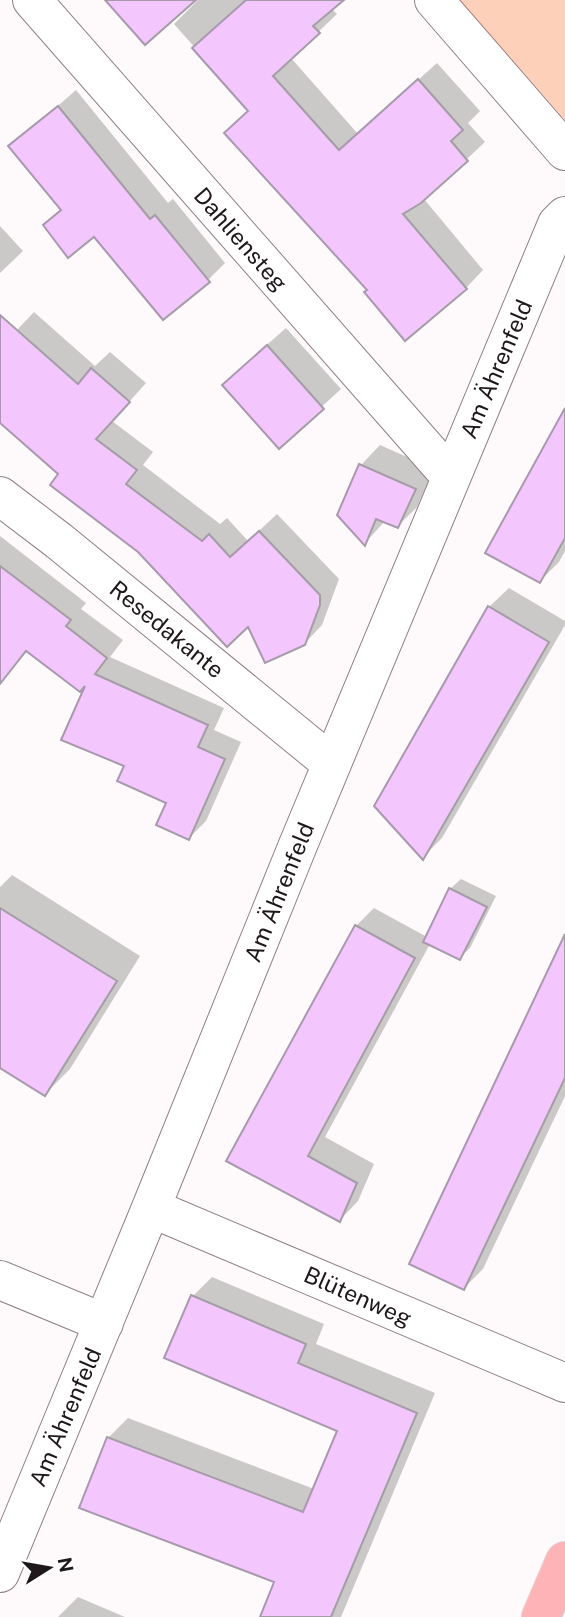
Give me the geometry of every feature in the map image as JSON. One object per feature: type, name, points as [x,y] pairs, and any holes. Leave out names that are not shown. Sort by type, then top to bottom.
[{"type":"main road","points":[[541,1617],[565,1561]]},
{"type":"street","name":"Dahliensteg","points":[[32,0],[451,477]]},
{"type":"street","points":[[434,0],[565,151]]},
{"type":"street","name":"Am Ährenfeld","points":[[0,1573],[556,224],[565,216]]},
{"type":"street","name":"Resedakante","points":[[0,496],[332,764]]},
{"type":"street","name":"Blütenweg","points":[[151,1208],[565,1383]]},
{"type":"street","points":[[0,1280],[104,1323]]},
{"type":"shaded area","points":[[460,0],[565,0],[565,120]]},
{"type":"building","points":[[105,0],[196,0],[145,45]]},
{"type":"building","points":[[246,0],[344,0],[313,26],[320,33],[273,76],[339,150],[418,79],[463,130],[451,141],[468,161],[421,203],[403,214],[467,289],[405,341],[364,292],[367,290],[224,133],[248,111],[192,48]]},
{"type":"building","points":[[58,106],[150,219],[155,215],[210,282],[163,320],[94,237],[68,258],[43,225],[61,210],[8,146]]},
{"type":"building","points":[[0,315],[78,384],[91,368],[130,402],[96,439],[137,470],[126,484],[202,541],[209,534],[230,557],[259,531],[320,595],[320,605],[305,645],[265,663],[248,627],[227,647],[138,552],[50,485],[58,474],[0,423]]},
{"type":"building","points":[[267,345],[324,409],[279,449],[222,385]]},
{"type":"building","points":[[565,408],[565,538],[540,583],[485,553]]},
{"type":"building","points":[[359,464],[416,489],[398,528],[376,519],[365,546],[337,515]]},
{"type":"building","points":[[0,566],[71,620],[66,626],[107,658],[95,674],[208,725],[198,747],[225,759],[189,840],[156,825],[166,803],[117,781],[124,766],[61,740],[85,686],[80,692],[26,651],[0,684]]},
{"type":"building","points":[[488,606],[549,642],[423,860],[374,806]]},
{"type":"building","points":[[449,888],[487,907],[460,960],[423,942]]},
{"type":"building","points":[[0,908],[117,981],[45,1096],[0,1068]]},
{"type":"building","points":[[355,925],[415,958],[308,1156],[357,1183],[340,1222],[226,1161]]},
{"type":"building","points":[[565,934],[565,1078],[464,1290],[409,1264]]},
{"type":"building","points":[[191,1295],[306,1344],[298,1363],[417,1413],[331,1617],[260,1617],[274,1582],[79,1508],[107,1437],[303,1512],[337,1431],[164,1358]]}]
